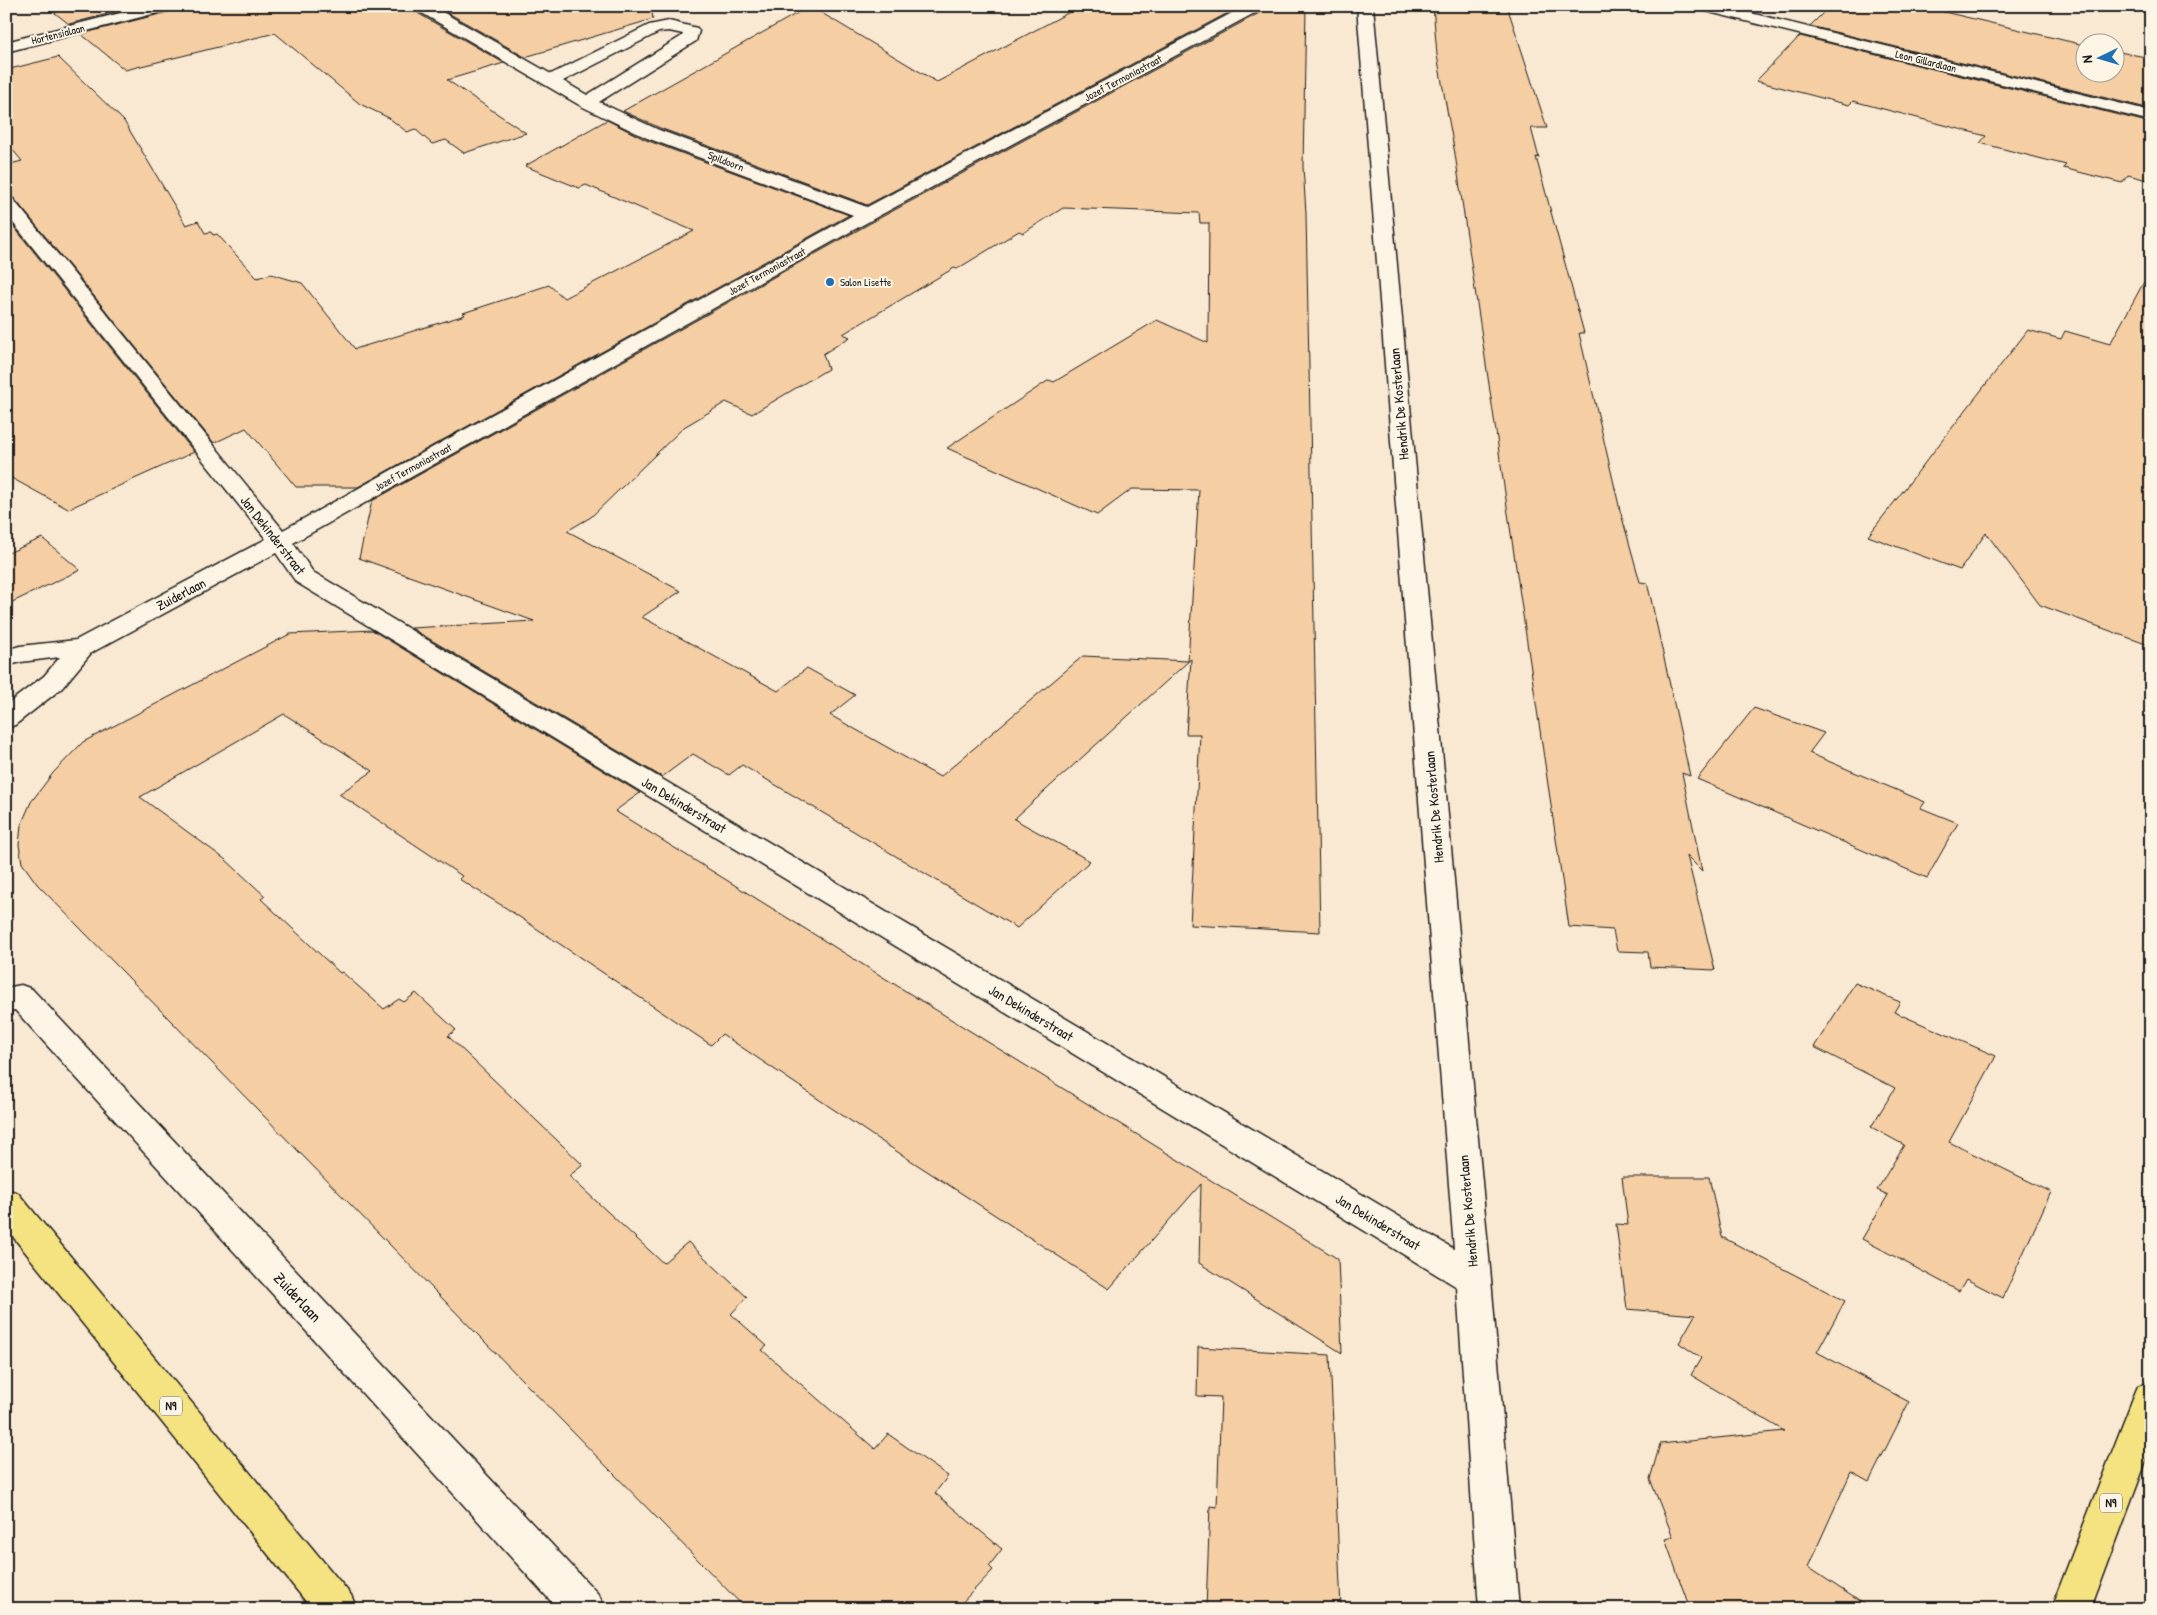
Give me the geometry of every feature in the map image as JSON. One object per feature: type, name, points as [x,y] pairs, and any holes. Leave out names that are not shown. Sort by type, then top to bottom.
[{"type":"main road","name":"N9","points":[[6,1203],[337,1609]]},
{"type":"main road","name":"N9","points":[[2071,1609],[2151,1398]]},
{"type":"street","name":"Hortensialaan","points":[[6,47],[167,6]]},
{"type":"street","name":"Spildoorn","points":[[420,6],[550,82],[653,134],[868,214]]},
{"type":"street","name":"Jozef Termoniastraat","points":[[280,542],[868,214],[1257,6]]},
{"type":"street","name":"Hendrik De Kosterlaan","points":[[1365,6],[1474,1279],[1499,1609]]},
{"type":"street","name":"Leon Gillardlaan","points":[[1702,6],[2151,116]]},
{"type":"street","points":[[550,82],[655,28],[669,26],[691,31],[690,38],[587,102]]},
{"type":"street","name":"Jan Dekinderstraat","points":[[6,202],[280,542],[304,577],[1474,1279]]},
{"type":"street","name":"Zuiderlaan","points":[[6,658],[20,654],[82,647],[280,542]]},
{"type":"street","name":"Zuiderlaan","points":[[6,719],[53,682],[82,647]]},
{"type":"street","name":"Zuiderlaan","points":[[6,1000],[21,997],[584,1609]]},
{"type":"building","points":[[46,6],[139,6],[69,24]]},
{"type":"building","points":[[176,6],[411,6],[414,11],[504,63],[447,80],[526,133],[464,153],[446,140],[432,144],[415,129],[407,132],[389,118],[360,104],[275,33],[125,70],[81,34],[172,11]]},
{"type":"building","points":[[436,6],[651,6],[653,19],[525,57]]},
{"type":"building","points":[[810,6],[937,82],[1081,6],[1241,6],[867,205],[660,128],[623,111]]},
{"type":"building","points":[[1266,6],[1306,6],[1303,166],[1306,213],[1320,932],[1190,925],[1200,734],[1186,734],[1191,659],[1014,819],[1090,861],[1017,928],[742,765],[729,775],[693,754],[662,777],[411,628],[534,621],[359,558],[372,501],[876,220],[1263,11]],"holes":[[[1063,208],[1199,213],[1200,223],[1209,223],[1208,343],[1157,320],[1054,382],[1049,380],[947,448],[1097,515],[1132,489],[1199,490],[1188,661],[1083,656],[940,777],[830,715],[855,695],[807,668],[778,691],[642,617],[681,591],[567,531],[591,517],[684,427],[726,402],[752,414],[828,369],[823,354],[850,337],[843,334],[954,268],[957,269],[1019,231],[1023,233]]]},
{"type":"building","points":[[1433,6],[1507,6],[1547,128],[1531,128],[1539,158],[1536,157],[1584,333],[1579,333],[1620,510],[1640,582],[1647,583],[1651,599],[1690,776],[1682,773],[1702,871],[1687,856],[1715,970],[1650,967],[1648,952],[1617,951],[1613,930],[1569,927],[1455,154],[1437,55]]},
{"type":"building","points":[[1830,6],[1919,6],[2074,43],[2074,82],[2124,82],[2124,53],[2151,58],[2151,109],[1810,26]]},
{"type":"building","points":[[1800,36],[2151,123],[2151,181],[2128,175],[2122,183],[2063,168],[2066,165],[1980,143],[1986,136],[1853,101],[1849,105],[1756,81]]},
{"type":"building","points":[[58,57],[124,121],[186,225],[198,221],[205,233],[217,234],[257,278],[271,274],[302,283],[355,349],[465,315],[463,313],[549,285],[564,298],[694,231],[586,185],[579,188],[525,166],[607,120],[646,140],[849,215],[358,487],[296,487],[246,428],[214,443],[13,197],[6,195],[6,165],[22,161],[6,142],[6,70]]},
{"type":"building","points":[[6,217],[194,452],[68,509],[6,475]]},
{"type":"building","points":[[2151,269],[2151,646],[2040,605],[1986,533],[1960,570],[1868,536],[2028,330],[2061,339],[2065,331],[2110,344]]},
{"type":"building","points":[[42,538],[80,570],[6,605],[6,554]]},
{"type":"building","points":[[372,630],[640,793],[615,811],[1338,1259],[1342,1353],[1199,1263],[1201,1184],[1109,1289],[873,1136],[722,1034],[711,1045],[506,908],[459,879],[462,876],[339,794],[373,771],[284,714],[140,797],[226,860],[265,896],[261,899],[340,973],[342,972],[384,1009],[399,999],[404,1002],[416,993],[456,1030],[448,1036],[583,1165],[569,1176],[663,1263],[688,1242],[747,1297],[731,1314],[767,1346],[762,1350],[875,1449],[888,1434],[948,1476],[935,1493],[1002,1549],[989,1566],[993,1570],[956,1609],[746,1609],[37,884],[22,863],[19,845],[21,825],[31,802],[53,773],[83,742],[290,634]]},
{"type":"building","points":[[1754,708],[1824,733],[1809,753],[1925,802],[1921,808],[1958,823],[1927,878],[1697,779]]},
{"type":"building","points":[[1855,983],[1900,1002],[1894,1012],[1996,1056],[1949,1142],[2051,1192],[2003,1298],[1966,1279],[1959,1291],[1862,1239],[1888,1195],[1877,1190],[1904,1145],[1871,1127],[1895,1088],[1814,1047]]},
{"type":"building","points":[[1622,1177],[1709,1177],[1722,1237],[1845,1301],[1817,1352],[1909,1402],[1869,1482],[1851,1472],[1808,1567],[1871,1609],[1690,1609],[1665,1539],[1673,1537],[1650,1479],[1660,1444],[1784,1431],[1691,1375],[1701,1358],[1679,1343],[1695,1315],[1627,1309],[1616,1224],[1628,1225]]},
{"type":"building","points":[[1198,1347],[1330,1355],[1341,1609],[1206,1609],[1210,1506],[1217,1507],[1221,1397],[1197,1396]]},
{"type":"place","name":"Salon Lisette","points":[[830,282]]}]
